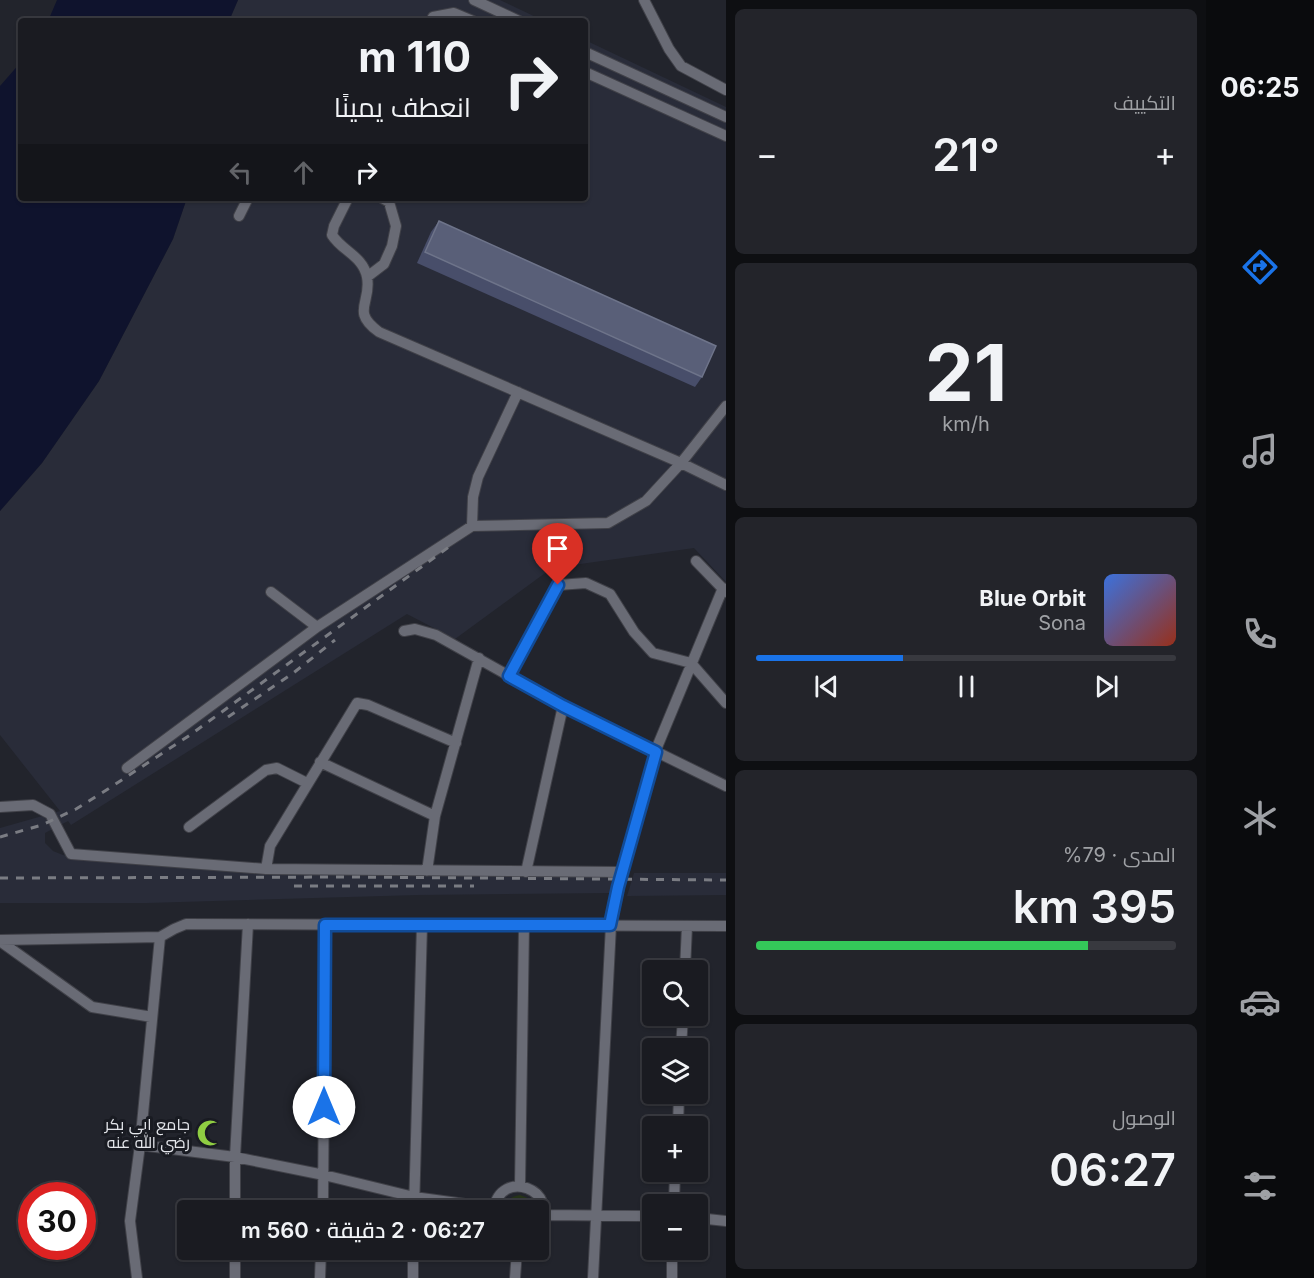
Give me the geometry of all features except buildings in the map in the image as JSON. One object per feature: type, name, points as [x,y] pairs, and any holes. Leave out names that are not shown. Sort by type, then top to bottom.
[{"type":"street","points":[[474,0],[513,18]]},
{"type":"street","points":[[644,0],[669,50],[681,66],[726,90]]},
{"type":"street","points":[[433,18],[454,13],[466,18]]},
{"type":"street","points":[[588,53],[726,117]]},
{"type":"street","points":[[588,73],[726,136]]},
{"type":"street","points":[[239,216],[246,201]]},
{"type":"street","points":[[344,201],[332,235],[338,245],[350,250],[359,259],[367,277],[363,315],[369,325],[378,332],[681,463],[726,485]]},
{"type":"street","points":[[367,277],[384,264],[392,246],[396,226],[387,201]]},
{"type":"street","points":[[472,526],[473,497],[478,477],[518,392]]},
{"type":"street","points":[[127,768],[317,627],[472,526],[608,523],[646,501],[721,420],[726,406]]},
{"type":"street","points":[[593,1278],[610,925],[622,872],[656,752],[691,663],[724,590],[696,561]]},
{"type":"street","points":[[509,676],[558,585],[586,583],[610,594],[634,632],[653,653],[691,663],[726,703]]},
{"type":"street","points":[[272,592],[317,627]]},
{"type":"street","points":[[404,631],[415,629],[436,635],[563,706],[726,786]]},
{"type":"street","points":[[427,871],[435,816],[479,658]]},
{"type":"street","points":[[266,869],[270,846],[354,705],[360,702],[456,743]]},
{"type":"street","points":[[526,872],[563,706]]},
{"type":"street","points":[[320,762],[435,816]]},
{"type":"street","points":[[189,827],[266,770],[277,768],[307,783]]},
{"type":"street","points":[[0,807],[33,805],[50,814],[71,854],[266,869],[622,872]]},
{"type":"street","points":[[0,940],[160,937],[186,924],[726,926]]},
{"type":"street","points":[[235,1200],[248,924]]},
{"type":"street","points":[[323,1200],[325,925]]},
{"type":"street","points":[[414,1197],[422,925]]},
{"type":"street","points":[[520,1186],[524,926]]},
{"type":"street","points":[[685,960],[687,926]]},
{"type":"street","points":[[137,1278],[130,1221],[140,1145],[160,937]]},
{"type":"street","points":[[0,940],[92,1007],[152,1017]]},
{"type":"street","points":[[140,1145],[236,1157],[434,1200]]},
{"type":"street","points":[[497,1200],[506,1190],[520,1186],[536,1192],[541,1200]]},
{"type":"street","points":[[549,1215],[642,1216]]},
{"type":"street","points":[[708,1219],[726,1221]]},
{"type":"street","points":[[235,1260],[235,1278]]},
{"type":"street","points":[[320,1278],[321,1260]]},
{"type":"street","points":[[413,1260],[413,1278]]},
{"type":"street","points":[[515,1278],[516,1260]]},
{"type":"street","points":[[672,1260],[672,1278]]},
{"type":"shaded area","points":[[238,0],[500,0],[538,18],[230,18]]},
{"type":"shaded area","points":[[588,41],[726,107],[726,582],[694,548],[552,568],[455,639],[407,614],[71,825],[68,821],[45,833],[45,843],[53,851],[63,855],[159,865],[614,873],[610,893],[418,895],[147,903],[0,903],[0,828],[60,811],[0,735],[0,511],[42,463],[99,381],[173,239],[186,201],[588,201]]},
{"type":"shaded area","points":[[634,873],[726,873],[726,895],[627,896]]},
{"type":"green space","points":[[520,1195],[530,1200],[509,1200]]},
{"type":"water","points":[[57,0],[238,0],[230,18],[49,18]]},
{"type":"water","points":[[18,65],[18,201],[186,201],[173,239],[99,381],[42,463],[0,511],[0,86]]},
{"type":"railway","points":[[0,837],[42,825],[76,809],[108,789],[190,735],[453,544]]},
{"type":"railway","points":[[228,717],[292,674],[335,640]]},
{"type":"railway","points":[[0,878],[350,877],[726,880]]},
{"type":"railway","points":[[294,886],[474,886]]},
{"type":"place","name":"جامع ابي بكر رضي الله عنه","points":[[210,1133]]},
{"type":"route","points":[[324,1107],[325,925],[610,925],[618,887],[656,752],[563,706],[509,676],[558,585]]}]
